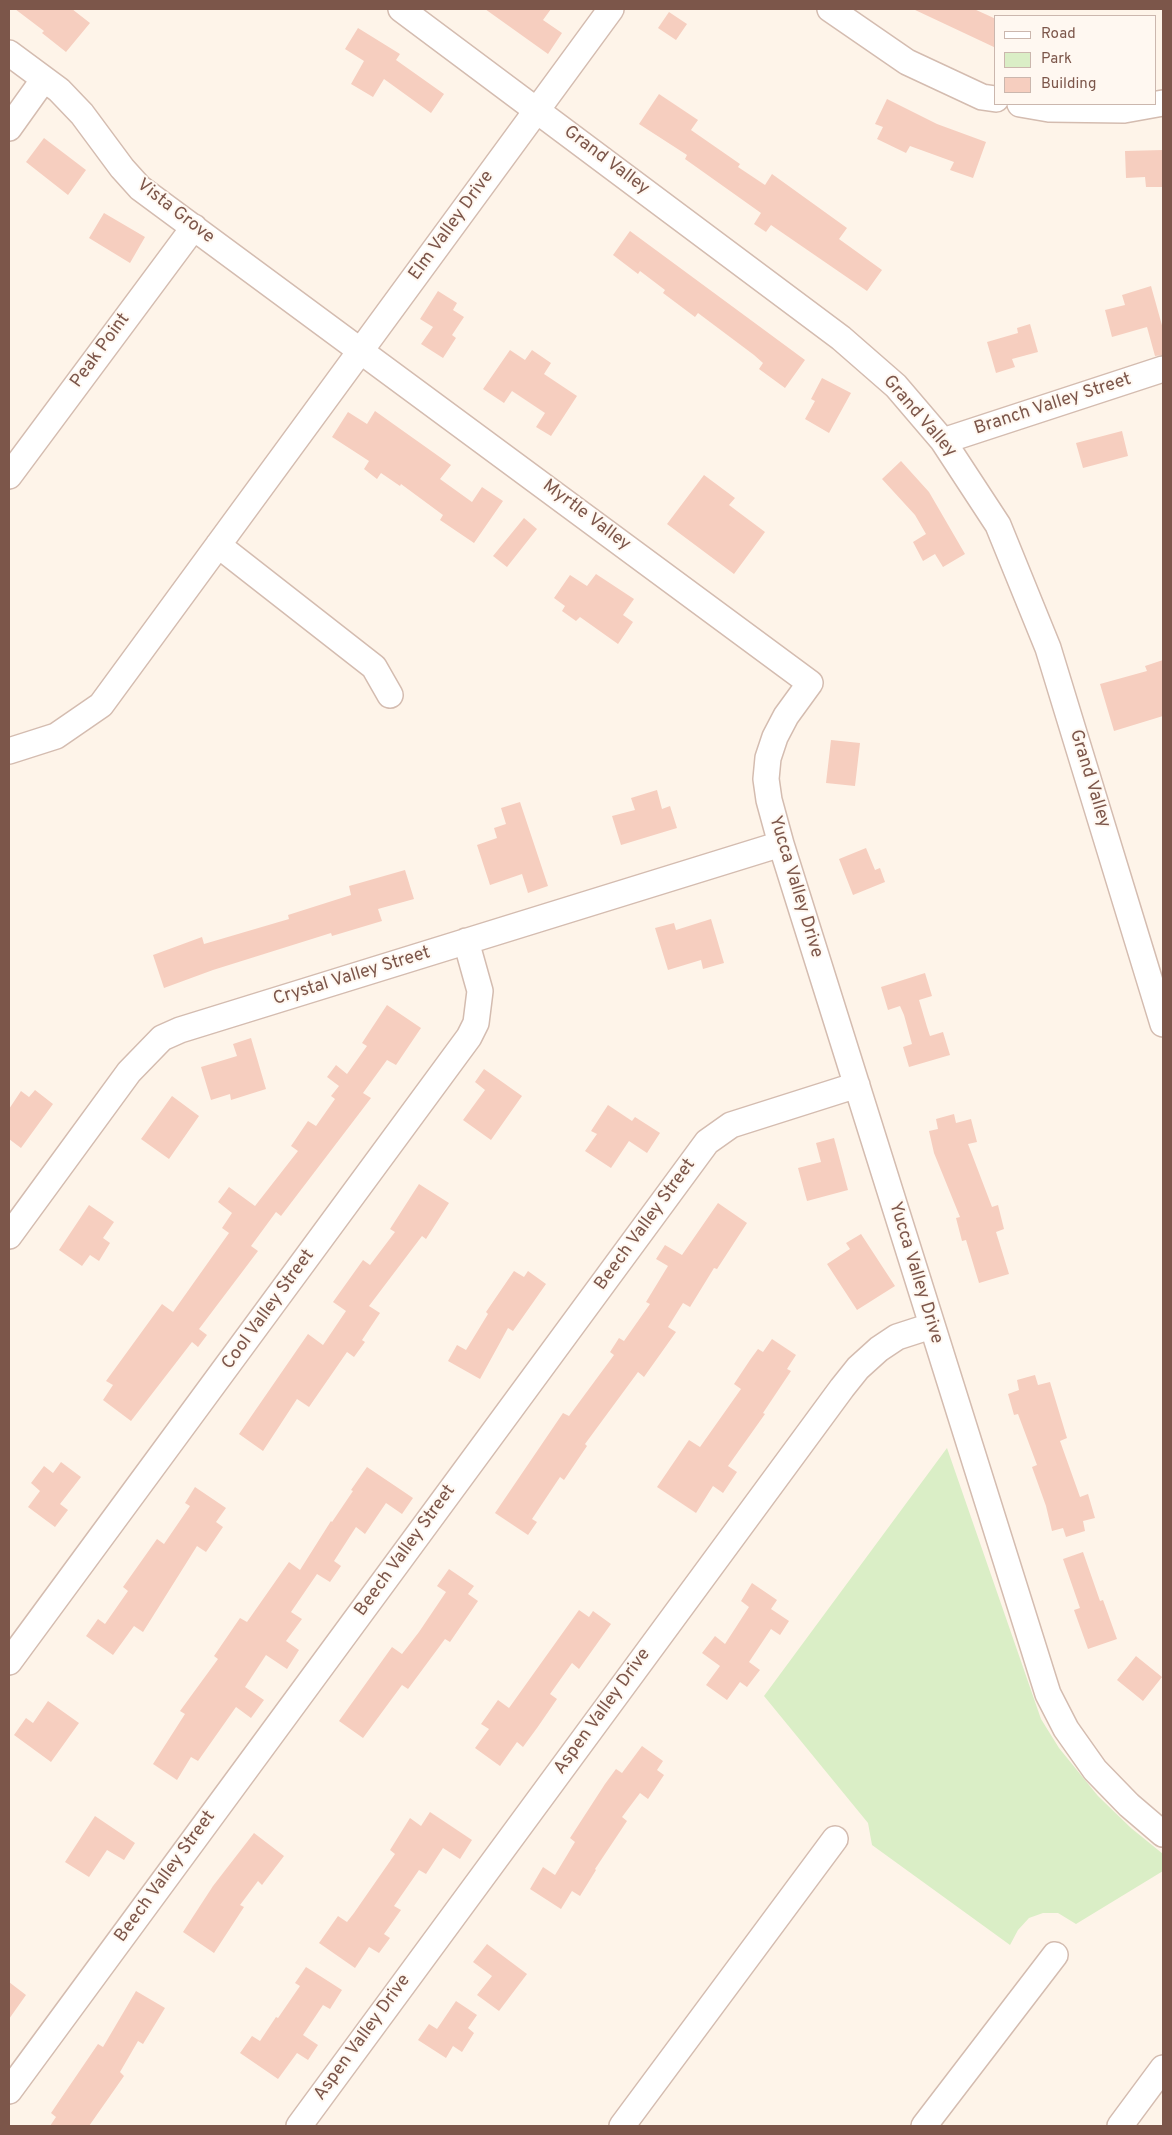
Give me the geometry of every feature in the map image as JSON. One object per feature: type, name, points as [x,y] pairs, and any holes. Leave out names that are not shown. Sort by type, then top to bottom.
[{"type":"street","name":"Grand Valley","points":[[401,9],[538,109],[841,338],[896,386],[943,441],[998,525],[1048,648],[1163,1024]]},
{"type":"street","name":"Elm Valley Drive","points":[[9,751],[56,736],[101,705],[611,9]]},
{"type":"street","points":[[830,9],[907,62],[973,93],[994,98]]},
{"type":"street","name":"Vista Grove","points":[[9,53],[59,90],[82,114],[122,168],[140,188],[361,350]]},
{"type":"street","points":[[9,128],[44,79]]},
{"type":"street","points":[[1026,105],[1048,109],[1124,110],[1152,105]]},
{"type":"street","name":"Peak Point","points":[[9,476],[194,227]]},
{"type":"street","name":"Myrtle Valley","points":[[361,350],[810,683]]},
{"type":"street","name":"Branch Valley Street","points":[[943,441],[1163,369]]},
{"type":"street","points":[[218,545],[374,666],[390,695]]},
{"type":"street","name":"Yucca Valley Drive","points":[[810,683],[786,716],[775,737],[768,758],[766,779],[769,800],[781,844],[1048,1694],[1066,1729],[1095,1770],[1129,1806],[1163,1834]]},
{"type":"street","name":"Crystal Valley Street","points":[[9,1236],[129,1072],[162,1038],[180,1030],[781,844]]},
{"type":"street","name":"Cool Valley Street","points":[[9,1662],[470,1038],[476,1022],[480,991],[466,941]]},
{"type":"street","name":"Beech Valley Street","points":[[9,2091],[707,1142],[730,1125],[857,1084]]},
{"type":"street","name":"Aspen Valley Drive","points":[[299,2126],[842,1388],[858,1368],[879,1349],[897,1337],[931,1326]]},
{"type":"street","points":[[622,2126],[835,1839]]},
{"type":"street","points":[[924,2126],[1055,1955]]},
{"type":"street","points":[[1120,2126],[1163,2068]]},
{"type":"green space","points":[[947,1448],[1041,1719],[1059,1748],[1098,1796],[1131,1828],[1163,1854],[1163,1871],[1076,1924],[1058,1913],[1043,1913],[1029,1918],[1018,1930],[1010,1945],[872,1845],[868,1823],[764,1696]]},
{"type":"building","points":[[15,9],[72,9],[90,23],[66,52],[42,33],[44,31]]},
{"type":"building","points":[[485,9],[551,9],[543,20],[562,33],[548,54]]},
{"type":"building","points":[[913,9],[974,9],[994,18],[994,47]]},
{"type":"building","points":[[669,12],[687,24],[676,40],[658,28]]},
{"type":"building","points":[[358,28],[400,54],[396,60],[444,94],[431,113],[384,79],[373,97],[351,84],[364,61],[345,49]]},
{"type":"building","points":[[659,94],[698,120],[691,130],[740,164],[738,167],[765,185],[772,174],[847,228],[839,239],[882,270],[867,291],[771,225],[766,232],[754,224],[761,213],[685,159],[687,155],[639,124]]},
{"type":"building","points":[[887,99],[937,124],[986,142],[973,178],[950,170],[954,162],[910,146],[906,153],[877,139],[883,127],[875,124]]},
{"type":"building","points":[[44,138],[86,170],[68,195],[26,162]]},
{"type":"building","points":[[1163,150],[1163,187],[1146,187],[1145,177],[1126,178],[1125,151]]},
{"type":"building","points":[[104,213],[145,237],[130,263],[89,238]]},
{"type":"building","points":[[630,231],[805,360],[785,388],[759,369],[763,363],[754,355],[698,313],[695,317],[663,293],[665,290],[640,271],[638,274],[613,255]]},
{"type":"building","points":[[1151,286],[1163,329],[1163,355],[1155,356],[1147,327],[1112,337],[1105,310],[1125,305],[1122,295]]},
{"type":"building","points":[[438,291],[457,303],[453,310],[464,317],[452,335],[456,338],[443,358],[421,344],[433,327],[420,319]]},
{"type":"building","points":[[1030,324],[1038,352],[1012,359],[1015,367],[996,373],[987,342],[1018,333],[1017,328]]},
{"type":"building","points":[[510,350],[525,360],[532,350],[551,363],[544,374],[577,396],[551,436],[536,427],[545,413],[512,391],[504,403],[483,389]]},
{"type":"building","points":[[822,378],[851,393],[829,433],[805,419],[815,401],[811,399]]},
{"type":"building","points":[[375,411],[451,465],[440,479],[472,502],[482,487],[503,501],[474,543],[440,520],[443,515],[401,484],[400,486],[381,473],[377,479],[364,469],[369,461],[332,437],[348,412],[367,424]]},
{"type":"building","points":[[1122,431],[1128,456],[1083,468],[1076,443]]},
{"type":"building","points":[[901,461],[929,492],[965,554],[943,567],[935,554],[923,561],[913,542],[926,534],[915,515],[882,479]]},
{"type":"building","points":[[704,475],[735,498],[729,505],[765,532],[734,574],[667,524]]},
{"type":"building","points":[[524,518],[537,529],[507,567],[493,556]]},
{"type":"building","points":[[596,574],[634,599],[623,615],[633,622],[618,644],[580,617],[576,621],[562,611],[565,606],[554,598],[570,575],[587,586]]},
{"type":"building","points":[[1163,660],[1163,716],[1114,731],[1100,684],[1147,671],[1145,666]]},
{"type":"building","points":[[831,740],[860,743],[855,786],[826,783]]},
{"type":"building","points":[[657,790],[662,809],[670,806],[677,828],[621,845],[612,816],[635,810],[631,798]]},
{"type":"building","points":[[520,802],[548,886],[528,893],[522,874],[490,885],[477,845],[497,838],[494,828],[506,824],[501,808]]},
{"type":"building","points":[[866,848],[875,870],[880,868],[885,882],[853,895],[839,859]]},
{"type":"building","points":[[405,870],[414,899],[378,909],[382,921],[332,936],[331,933],[213,970],[164,988],[153,955],[202,937],[204,944],[289,919],[288,915],[351,895],[349,886]]},
{"type":"building","points":[[711,919],[724,963],[703,969],[701,960],[668,970],[655,928],[674,923],[676,930]]},
{"type":"building","points":[[925,973],[932,996],[919,1000],[927,1027],[930,1036],[943,1032],[950,1055],[909,1067],[903,1047],[912,1044],[904,1015],[900,1006],[888,1010],[881,987]]},
{"type":"building","points":[[387,1005],[421,1028],[396,1065],[387,1060],[363,1093],[371,1098],[281,1216],[276,1212],[251,1246],[258,1251],[199,1329],[207,1335],[198,1347],[192,1342],[131,1421],[103,1400],[113,1385],[106,1381],[162,1304],[173,1312],[229,1233],[222,1228],[232,1213],[218,1202],[229,1187],[255,1206],[298,1151],[291,1146],[308,1121],[316,1126],[335,1099],[331,1096],[339,1086],[327,1077],[336,1065],[347,1074],[367,1046],[362,1043]]},
{"type":"building","points":[[251,1038],[266,1089],[231,1100],[230,1094],[211,1100],[201,1067],[237,1056],[233,1044]]},
{"type":"building","points":[[484,1069],[522,1096],[491,1140],[463,1120],[485,1090],[475,1082]]},
{"type":"building","points":[[35,1090],[53,1104],[21,1148],[9,1139],[9,1109],[21,1091],[29,1097]]},
{"type":"building","points":[[172,1096],[199,1116],[169,1159],[141,1139]]},
{"type":"building","points":[[608,1105],[632,1121],[635,1117],[660,1133],[647,1153],[629,1141],[611,1168],[585,1151],[597,1134],[591,1131]]},
{"type":"building","points":[[954,1114],[956,1123],[971,1119],[977,1142],[968,1144],[992,1207],[998,1205],[1004,1229],[996,1232],[1009,1274],[979,1283],[966,1240],[962,1241],[956,1218],[960,1217],[934,1153],[929,1131],[938,1129],[936,1119]]},
{"type":"building","points":[[834,1138],[848,1190],[807,1201],[798,1168],[821,1162],[816,1143]]},
{"type":"building","points":[[419,1184],[449,1203],[426,1239],[422,1236],[369,1306],[380,1313],[362,1340],[365,1342],[354,1357],[347,1352],[309,1407],[297,1399],[263,1451],[239,1434],[308,1334],[323,1345],[346,1311],[333,1302],[363,1260],[370,1265],[395,1232],[390,1229]]},
{"type":"building","points":[[718,1203],[747,1223],[717,1269],[714,1268],[690,1307],[683,1303],[668,1327],[676,1332],[644,1377],[638,1372],[585,1444],[587,1446],[564,1480],[560,1477],[532,1519],[537,1522],[528,1535],[495,1513],[563,1413],[569,1416],[614,1355],[610,1352],[619,1338],[624,1341],[650,1304],[646,1302],[668,1266],[656,1259],[665,1245],[682,1255]]},
{"type":"building","points":[[89,1205],[114,1222],[103,1238],[110,1243],[99,1261],[90,1255],[82,1266],[59,1250]]},
{"type":"building","points":[[861,1234],[895,1286],[857,1310],[827,1264],[850,1249],[846,1243]]},
{"type":"building","points":[[514,1271],[524,1277],[528,1271],[546,1284],[513,1331],[508,1328],[480,1379],[448,1361],[457,1345],[466,1350],[488,1314],[486,1312]]},
{"type":"building","points":[[772,1339],[796,1355],[787,1369],[791,1371],[763,1413],[765,1414],[728,1466],[737,1472],[723,1493],[713,1486],[696,1513],[657,1487],[689,1440],[700,1447],[741,1389],[734,1384],[750,1360],[758,1349],[763,1352]]},
{"type":"building","points":[[1035,1375],[1038,1385],[1050,1382],[1067,1438],[1060,1441],[1080,1497],[1088,1494],[1095,1518],[1083,1521],[1085,1531],[1066,1537],[1063,1528],[1052,1531],[1046,1506],[1032,1467],[1037,1465],[1018,1414],[1014,1415],[1008,1394],[1019,1390],[1017,1380]]},
{"type":"building","points":[[61,1462],[81,1477],[60,1504],[68,1510],[55,1527],[28,1507],[40,1491],[31,1483],[44,1466],[53,1473]]},
{"type":"building","points":[[367,1467],[413,1498],[402,1514],[386,1503],[365,1534],[356,1527],[334,1561],[341,1566],[330,1582],[317,1574],[291,1612],[302,1619],[286,1641],[299,1650],[287,1669],[266,1655],[245,1687],[264,1700],[251,1718],[236,1707],[198,1761],[191,1757],[177,1780],[153,1764],[185,1714],[180,1711],[218,1659],[214,1656],[240,1618],[247,1622],[289,1562],[300,1570]]},
{"type":"building","points":[[195,1487],[226,1508],[216,1522],[223,1527],[206,1552],[197,1546],[143,1632],[134,1626],[113,1655],[86,1636],[98,1619],[105,1624],[128,1591],[123,1587],[157,1539],[164,1544],[190,1506],[185,1503]]},
{"type":"building","points":[[1083,1552],[1100,1601],[1103,1600],[1117,1639],[1088,1649],[1074,1610],[1080,1608],[1063,1559]]},
{"type":"building","points":[[449,1569],[474,1586],[468,1594],[478,1601],[450,1642],[445,1639],[408,1689],[402,1685],[363,1738],[339,1721],[392,1647],[402,1654],[419,1632],[446,1592],[437,1586]]},
{"type":"building","points":[[752,1583],[777,1600],[771,1609],[789,1621],[780,1635],[771,1629],[749,1662],[760,1670],[747,1687],[740,1682],[727,1700],[706,1685],[720,1666],[702,1653],[715,1636],[725,1644],[749,1607],[741,1601]]},
{"type":"building","points":[[579,1610],[589,1617],[593,1611],[611,1624],[579,1669],[572,1663],[550,1694],[557,1699],[537,1728],[523,1747],[517,1742],[500,1766],[475,1748],[489,1729],[481,1724],[498,1700],[509,1708]]},
{"type":"building","points":[[1136,1656],[1162,1677],[1143,1701],[1117,1680]]},
{"type":"building","points":[[48,1701],[79,1723],[51,1762],[14,1735],[26,1718],[33,1723]]},
{"type":"building","points":[[642,1746],[663,1761],[657,1770],[664,1775],[648,1799],[640,1793],[622,1817],[627,1821],[595,1869],[580,1896],[572,1891],[561,1909],[530,1889],[543,1867],[555,1875],[575,1842],[570,1838],[605,1784],[616,1769],[622,1773]]},
{"type":"building","points":[[430,1812],[472,1840],[460,1859],[443,1848],[426,1874],[419,1870],[394,1906],[401,1910],[384,1934],[390,1938],[379,1953],[369,1947],[355,1968],[319,1943],[338,1916],[347,1922],[354,1913],[395,1854],[390,1850],[410,1818],[421,1826]]},
{"type":"building","points":[[95,1816],[135,1843],[124,1860],[107,1850],[89,1877],[65,1862]]},
{"type":"building","points":[[254,1833],[284,1856],[262,1885],[258,1881],[240,1905],[244,1907],[214,1953],[183,1932],[213,1886]]},
{"type":"building","points":[[487,1944],[527,1974],[499,2011],[477,1995],[492,1976],[473,1962]]},
{"type":"building","points":[[306,1967],[342,1990],[330,2009],[323,2005],[303,2035],[318,2045],[308,2060],[297,2053],[278,2079],[240,2053],[252,2036],[260,2041],[276,2017],[278,2018],[300,1986],[295,1983]]},
{"type":"building","points":[[9,1982],[26,1995],[9,2019]]},
{"type":"building","points":[[136,1991],[165,2008],[143,2044],[138,2041],[120,2072],[124,2076],[89,2126],[50,2126],[56,2117],[51,2113],[98,2044],[103,2047]]},
{"type":"building","points":[[456,2001],[477,2015],[468,2028],[474,2033],[462,2052],[453,2046],[446,2058],[418,2040],[429,2024],[437,2029]]}]
